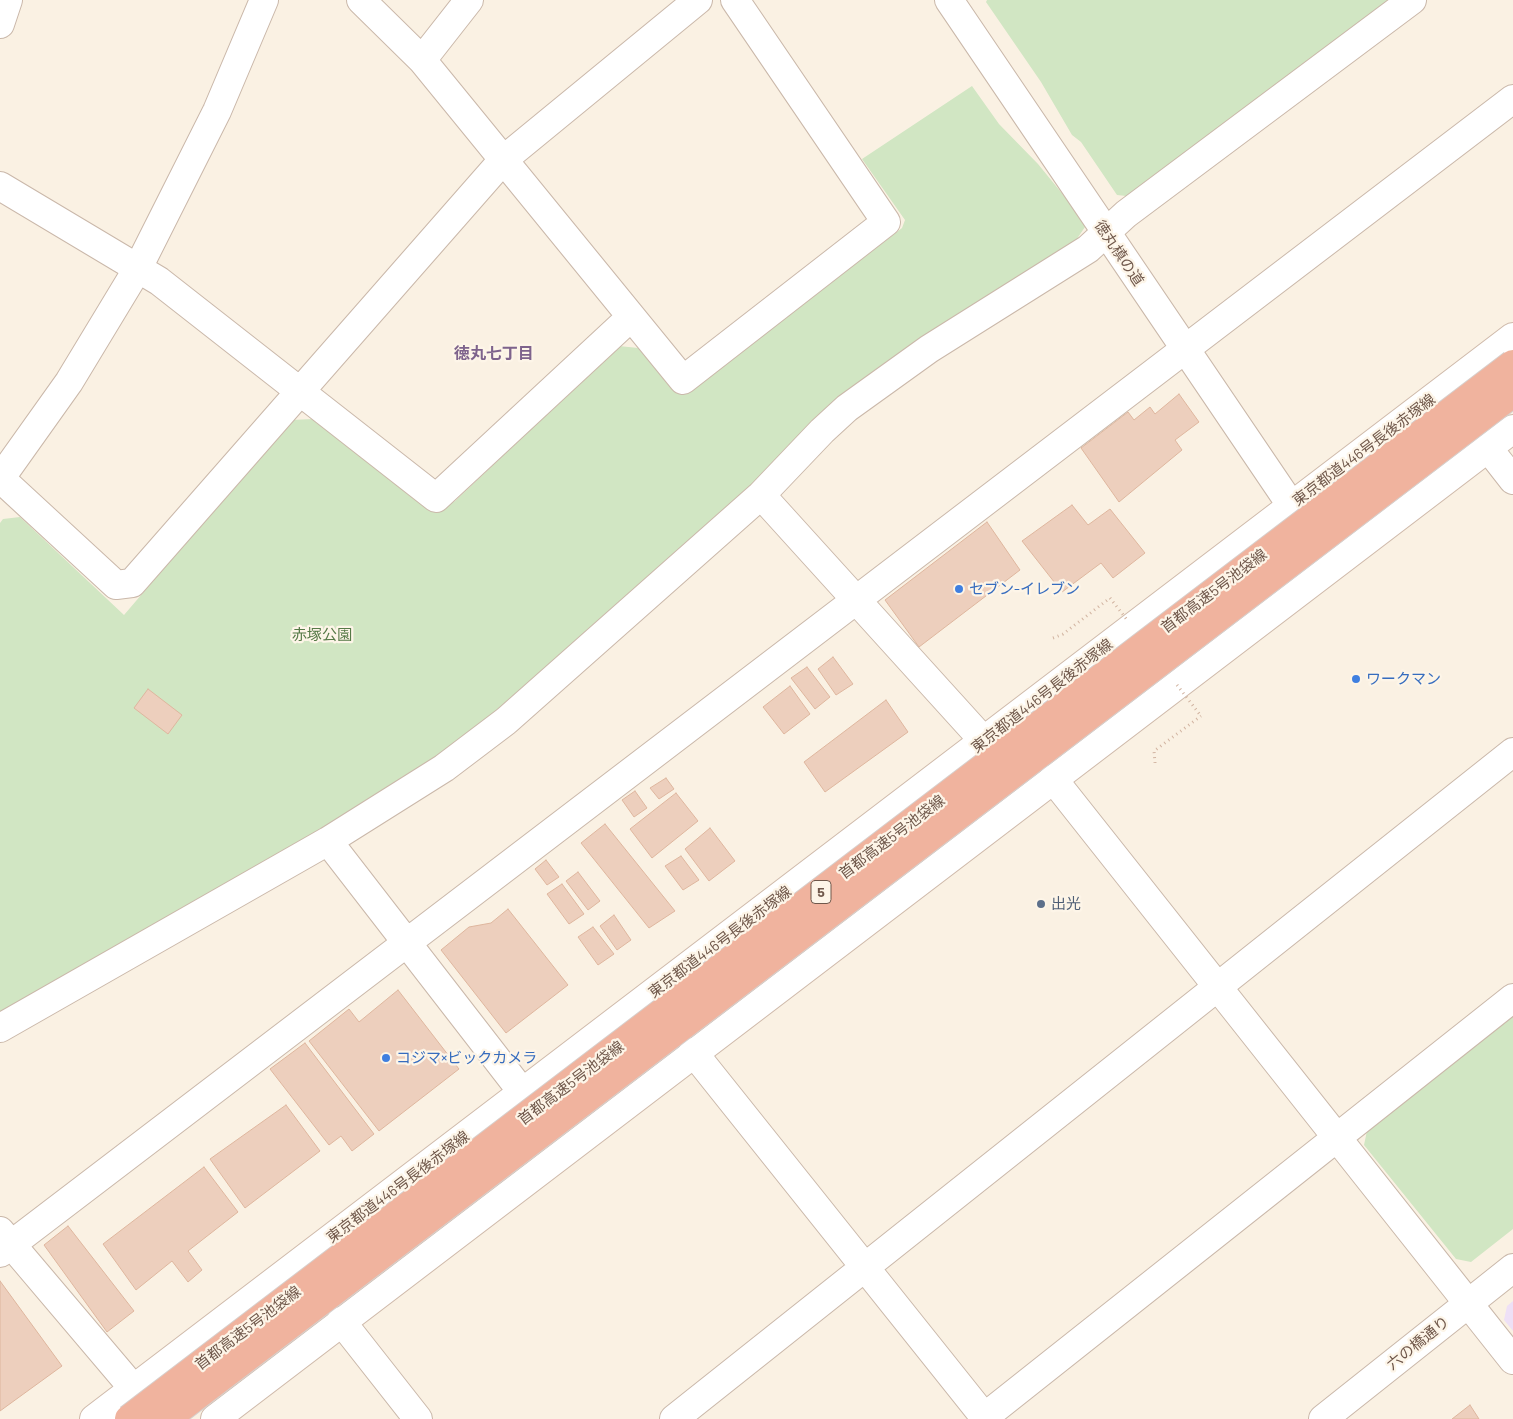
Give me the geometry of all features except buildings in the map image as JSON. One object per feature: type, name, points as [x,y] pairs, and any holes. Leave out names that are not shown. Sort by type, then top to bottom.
[{"type":"highway","name":"首都高速5号池袋線","points":[[129,1419],[1513,364]]},
{"type":"highway","name":"首都高速5号池袋線","points":[[166,1419],[1513,393]]},
{"type":"street","points":[[0,24],[8,0]]},
{"type":"street","points":[[264,0],[217,111],[138,268],[69,382],[0,478],[116,585],[132,584],[503,160],[698,0]]},
{"type":"street","points":[[361,0],[422,60],[683,380],[886,222],[735,0]]},
{"type":"street","points":[[422,60],[469,0]]},
{"type":"street","name":"徳丸槙の道","points":[[949,0],[1291,505]]},
{"type":"street","points":[[0,1028],[328,841],[444,768],[506,721],[761,495],[822,431],[874,387],[929,349],[1088,250],[1126,214],[1412,0]]},
{"type":"street","points":[[133,1388],[4,1242],[406,942],[1513,99]]},
{"type":"street","points":[[0,186],[159,281],[436,498],[631,317]]},
{"type":"street","name":"東京都道446号長後赤塚線","points":[[94,1419],[1513,336]]},
{"type":"street","points":[[215,1419],[693,1052],[1513,429]]},
{"type":"street","points":[[1488,448],[1513,480]]},
{"type":"street","points":[[761,495],[854,600],[984,741]]},
{"type":"street","points":[[674,1419],[1513,752]]},
{"type":"street","points":[[1053,779],[1336,1139],[1513,1360]]},
{"type":"street","points":[[328,841],[523,1093]]},
{"type":"street","points":[[693,1052],[984,1418],[1513,998]]},
{"type":"street","name":"六の橋通り","points":[[1323,1419],[1513,1268]]},
{"type":"street","points":[[341,1321],[418,1419]]},
{"type":"path","points":[[1053,638],[1062,634],[1110,598]]},
{"type":"path","points":[[1155,763],[1154,751],[1200,716]]},
{"type":"shaded area","points":[[1513,1301],[1513,1331],[1504,1320],[1507,1306]]},
{"type":"green space","points":[[987,0],[1391,0],[1135,197],[1117,195],[1081,142],[1072,135],[1041,82],[986,2]]},
{"type":"green space","name":"赤塚公園","points":[[972,86],[999,124],[1038,164],[1087,224],[1068,252],[939,336],[500,710],[406,780],[0,1013],[0,523],[3,519],[20,517],[124,615],[291,420],[313,419],[382,467],[437,513],[455,501],[619,346],[638,348],[654,367],[708,378],[902,228],[905,220],[862,159]]},
{"type":"green space","points":[[1513,1012],[1513,1229],[1471,1262],[1456,1259],[1364,1145],[1368,1126]]},
{"type":"place","name":"セブン-イレブン","points":[[959,589]]},
{"type":"place","name":"ワークマン","points":[[1356,679]]},
{"type":"place","name":"出光","points":[[1041,904]]},
{"type":"place","name":"コジマ×ビックカメラ","points":[[386,1058]]},
{"type":"district","name":"徳丸七丁目","points":[[494,354]]}]
